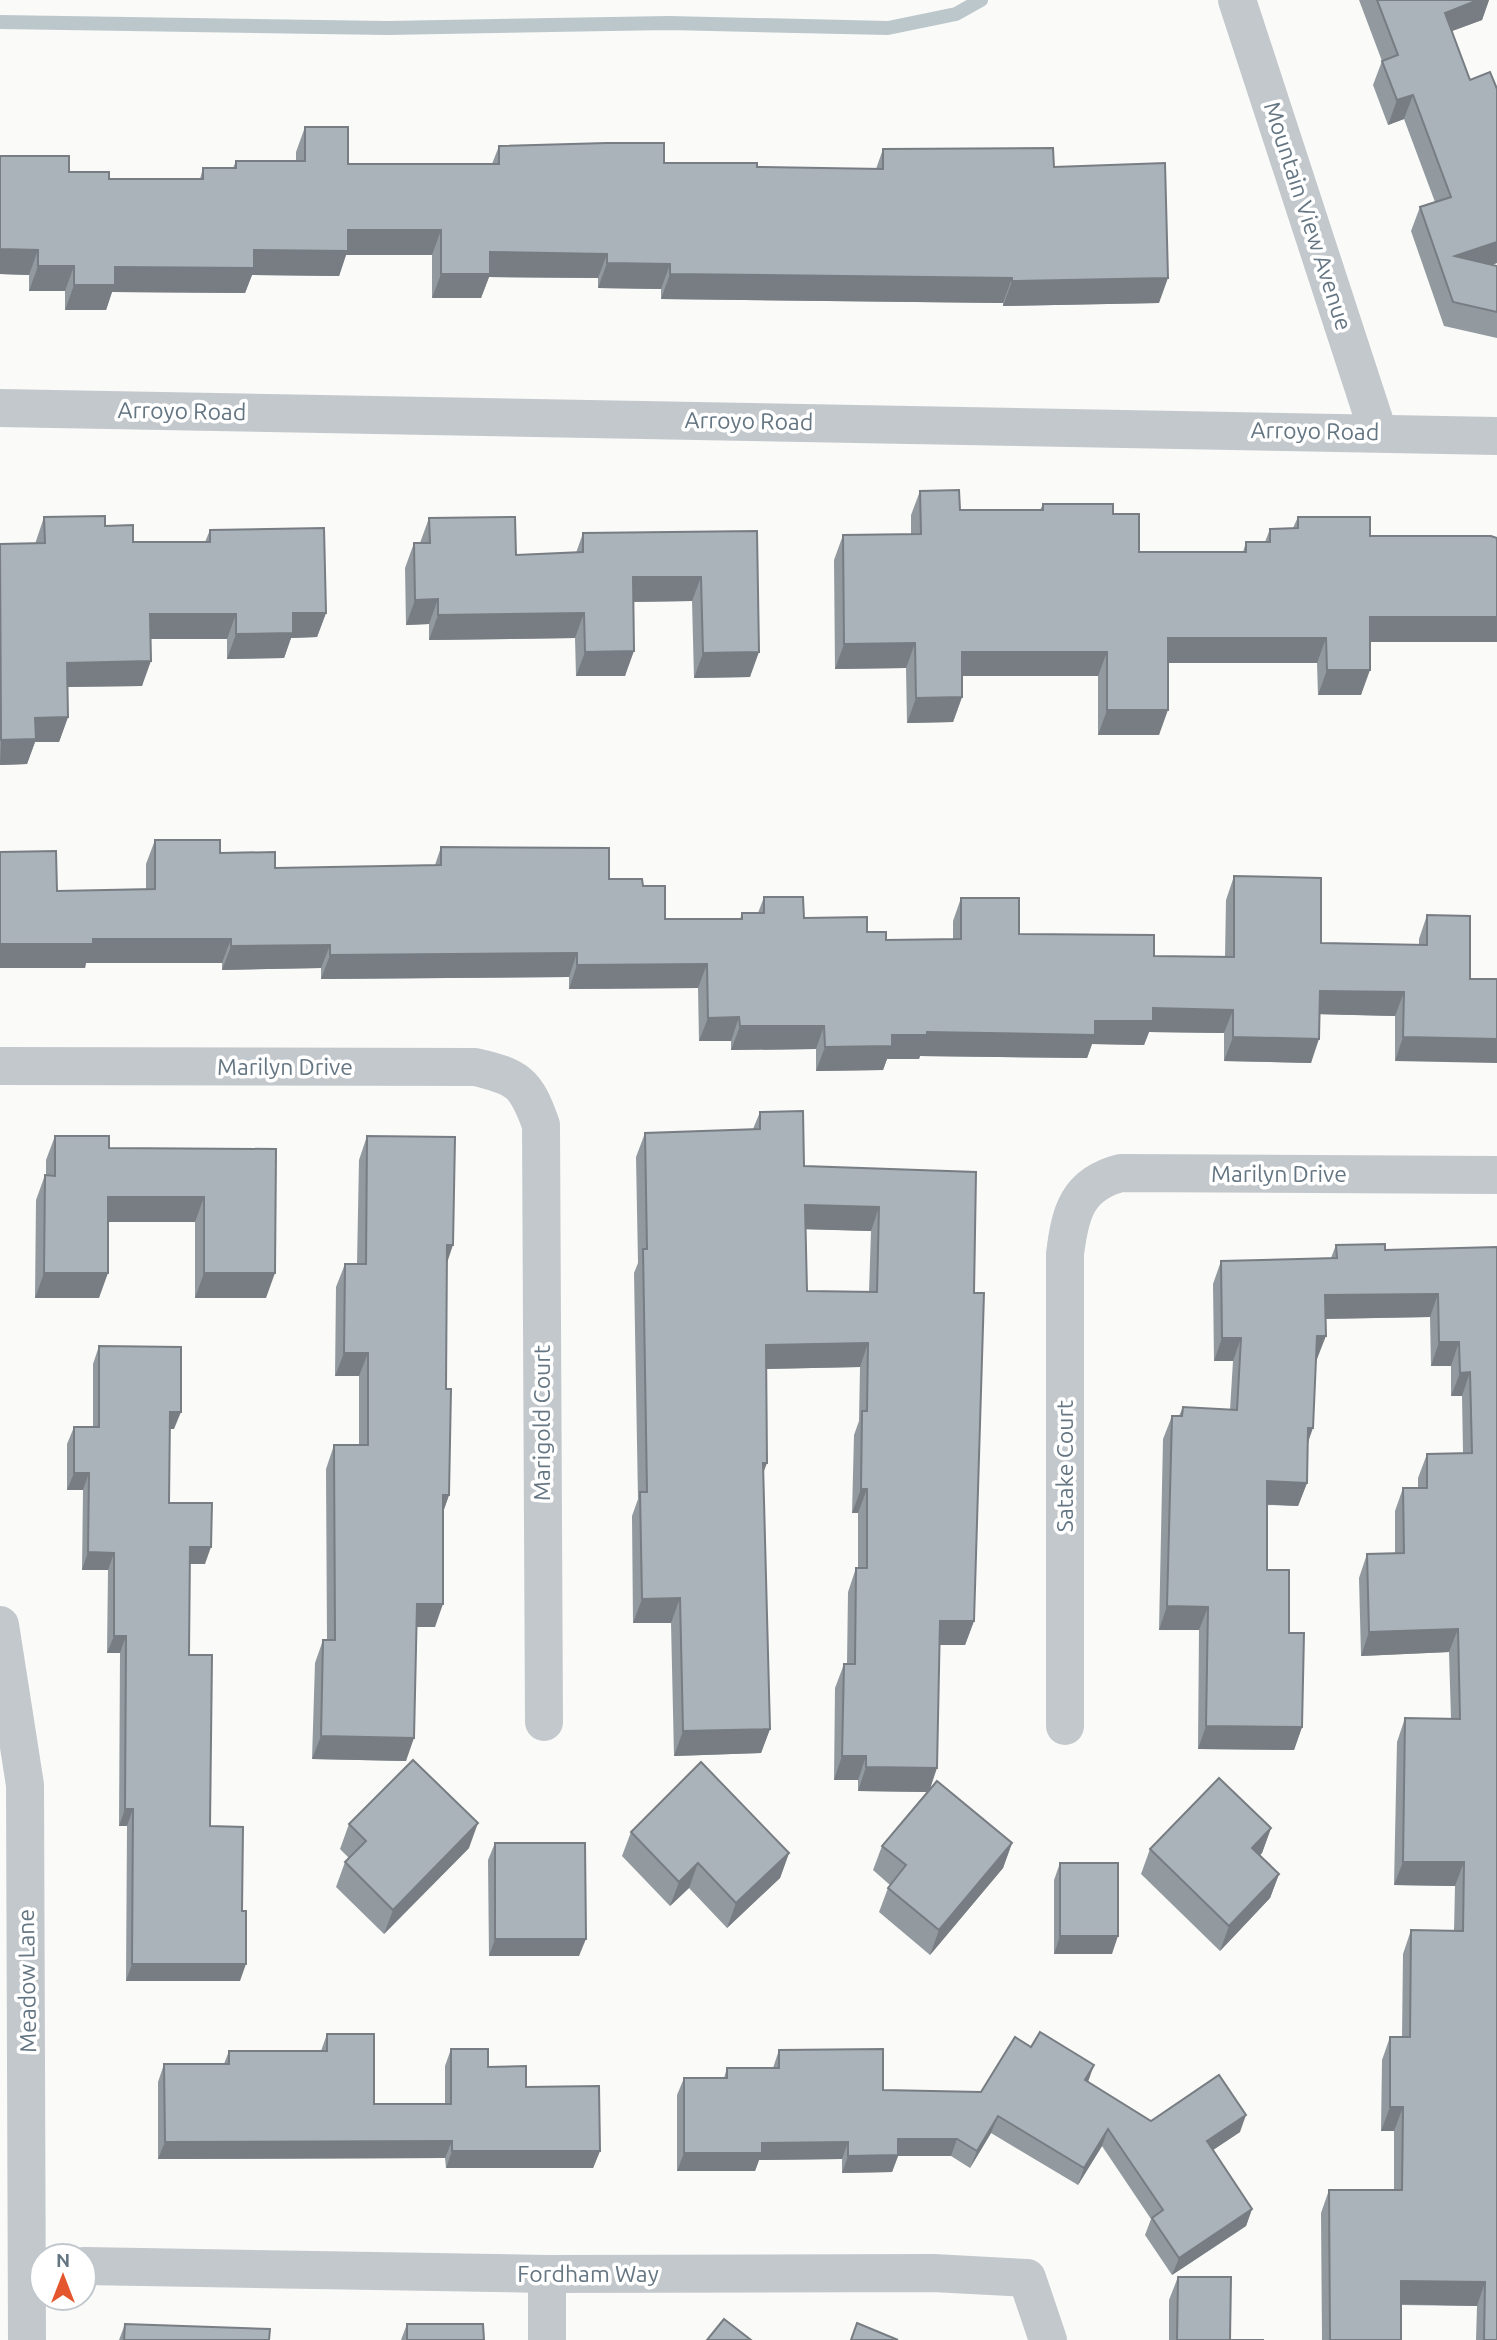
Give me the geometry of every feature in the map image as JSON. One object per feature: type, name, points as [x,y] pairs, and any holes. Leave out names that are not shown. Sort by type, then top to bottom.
[{"type":"street","name":"Mountain View Avenue","points":[[1237,0],[1378,432]]},
{"type":"street","name":"Arroyo Road","points":[[0,408],[1497,436]]},
{"type":"street","name":"Marilyn Drive","points":[[0,1066],[475,1067],[511,1078],[530,1094],[541,1125]]},
{"type":"street","name":"Marigold Court","points":[[541,1125],[544,1722]]},
{"type":"street","name":"Marilyn Drive","points":[[1075,1207],[1088,1187],[1103,1177],[1121,1173],[1497,1175]]},
{"type":"street","name":"Satake Court","points":[[1065,1726],[1065,1254],[1075,1207]]},
{"type":"street","name":"Meadow Lane","points":[[0,1625],[25,1785],[35,2242]]},
{"type":"street","name":"Fordham Way","points":[[98,2266],[547,2274],[933,2273],[1027,2278],[1048,2340]]},
{"type":"street","points":[[547,2274],[547,2340]]},
{"type":"street","name":"Meadow Lane","points":[[27,2340],[30,2312]]},
{"type":"building","points":[[1377,0],[1478,0],[1445,13],[1470,80],[1490,72],[1497,89],[1497,242],[1455,256],[1497,266],[1497,312],[1453,302],[1420,207],[1451,197],[1413,95],[1397,100],[1382,61],[1398,55]]},
{"type":"building","points":[[305,127],[348,127],[348,164],[499,164],[499,146],[607,143],[664,143],[664,163],[757,163],[757,167],[883,169],[883,149],[1053,148],[1054,167],[1165,163],[1168,278],[1012,281],[1012,278],[670,274],[670,264],[607,263],[607,254],[490,252],[490,274],[441,274],[441,230],[348,230],[348,251],[254,250],[254,268],[115,267],[115,285],[74,285],[74,266],[38,266],[38,250],[0,249],[0,156],[69,156],[69,172],[109,172],[109,179],[203,179],[203,168],[236,168],[236,161],[305,161]]},
{"type":"building","points":[[959,490],[960,510],[1043,510],[1043,504],[1113,504],[1113,514],[1139,514],[1139,552],[1246,552],[1246,542],[1270,542],[1270,529],[1298,528],[1298,517],[1370,517],[1370,536],[1491,536],[1497,538],[1497,617],[1370,617],[1370,670],[1327,670],[1326,638],[1168,638],[1168,710],[1107,710],[1107,652],[962,652],[962,697],[916,698],[915,643],[844,644],[843,535],[921,534],[920,491]]},
{"type":"building","points":[[105,516],[105,526],[133,525],[133,542],[210,542],[210,530],[324,528],[326,613],[293,613],[293,633],[236,634],[236,614],[150,614],[151,661],[67,663],[68,717],[35,718],[36,739],[1,740],[0,544],[45,543],[44,517]]},
{"type":"building","points":[[515,517],[516,555],[583,552],[583,533],[757,531],[759,652],[703,653],[701,577],[633,577],[634,651],[585,652],[584,613],[438,615],[438,599],[415,600],[414,543],[430,543],[429,518]]},
{"type":"building","points":[[155,840],[220,840],[220,853],[275,852],[275,868],[441,865],[441,847],[609,848],[609,879],[642,879],[643,886],[665,886],[665,919],[742,919],[742,913],[764,913],[764,897],[803,897],[804,918],[867,917],[867,932],[886,932],[886,940],[961,939],[961,898],[1019,898],[1019,934],[1154,935],[1154,956],[1234,957],[1234,876],[1321,878],[1321,943],[1427,945],[1427,915],[1470,916],[1470,979],[1497,979],[1497,1039],[1403,1037],[1404,992],[1320,991],[1319,1039],[1233,1037],[1233,1010],[1153,1008],[1153,1021],[1095,1021],[1095,1035],[927,1032],[927,1035],[892,1035],[892,1046],[825,1047],[824,1026],[740,1026],[739,1017],[708,1018],[707,964],[577,965],[577,953],[330,955],[330,945],[231,946],[231,939],[93,939],[93,944],[0,944],[0,852],[56,851],[57,891],[155,889]]},
{"type":"building","points":[[803,1111],[804,1166],[976,1172],[974,1293],[984,1293],[974,1621],[940,1621],[937,1768],[866,1767],[866,1756],[842,1756],[844,1664],[855,1664],[856,1568],[867,1568],[867,1489],[861,1489],[862,1411],[867,1411],[868,1343],[766,1345],[767,1463],[763,1463],[770,1729],[683,1731],[680,1598],[642,1599],[640,1492],[647,1492],[643,1249],[647,1249],[645,1133],[760,1129],[760,1112]],"holes":[[[805,1205],[879,1207],[877,1292],[807,1291]]]},
{"type":"building","points":[[55,1136],[109,1136],[109,1148],[276,1149],[275,1273],[204,1273],[204,1197],[108,1197],[108,1273],[44,1273],[45,1175],[55,1176]]},
{"type":"building","points":[[367,1136],[455,1137],[453,1245],[447,1245],[446,1389],[451,1389],[449,1495],[443,1495],[443,1604],[417,1604],[414,1738],[321,1736],[323,1640],[335,1640],[334,1445],[368,1445],[368,1353],[344,1353],[345,1264],[366,1264]]},
{"type":"building","points":[[1385,1244],[1385,1250],[1497,1247],[1497,2340],[1484,2340],[1485,2282],[1401,2281],[1401,2340],[1330,2340],[1329,2190],[1402,2190],[1403,2107],[1390,2107],[1390,2037],[1410,2037],[1411,1930],[1463,1931],[1464,1862],[1403,1862],[1405,1718],[1460,1719],[1458,1629],[1369,1632],[1367,1554],[1404,1553],[1403,1488],[1427,1488],[1427,1454],[1472,1453],[1470,1372],[1460,1373],[1459,1342],[1439,1342],[1438,1294],[1325,1295],[1326,1336],[1317,1336],[1313,1428],[1308,1428],[1307,1483],[1267,1481],[1267,1570],[1289,1570],[1289,1633],[1304,1633],[1302,1727],[1206,1726],[1208,1607],[1167,1606],[1172,1416],[1182,1416],[1183,1407],[1237,1410],[1241,1338],[1222,1338],[1221,1261],[1337,1258],[1336,1245]]},
{"type":"building","points":[[99,1346],[181,1347],[181,1412],[170,1412],[169,1503],[212,1503],[211,1547],[190,1547],[189,1655],[212,1655],[210,1826],[243,1827],[242,1911],[246,1911],[246,1964],[132,1964],[133,1809],[125,1809],[126,1636],[114,1636],[114,1553],[88,1552],[89,1473],[74,1473],[74,1427],[99,1427]]},
{"type":"building","points":[[413,1760],[478,1823],[393,1910],[345,1862],[366,1841],[349,1824]]},
{"type":"building","points":[[701,1762],[789,1853],[736,1903],[698,1863],[679,1882],[631,1832]]},
{"type":"building","points":[[1219,1778],[1271,1828],[1252,1848],[1279,1874],[1229,1926],[1150,1849]]},
{"type":"building","points":[[937,1781],[1012,1843],[939,1930],[888,1888],[906,1865],[882,1846]]},
{"type":"building","points":[[495,1843],[585,1843],[586,1939],[495,1939]]},
{"type":"building","points":[[1060,1863],[1118,1863],[1118,1936],[1060,1936]]},
{"type":"building","points":[[1040,2032],[1094,2065],[1085,2080],[1151,2121],[1219,2075],[1246,2115],[1207,2141],[1252,2209],[1179,2258],[1152,2218],[1163,2210],[1108,2129],[1084,2168],[998,2116],[977,2151],[957,2139],[898,2139],[898,2155],[848,2156],[848,2142],[762,2143],[762,2153],[684,2153],[684,2078],[727,2078],[727,2068],[779,2068],[779,2050],[883,2049],[883,2090],[981,2092],[1015,2037],[1031,2047]]},
{"type":"building","points":[[327,2034],[374,2034],[374,2104],[451,2104],[451,2049],[488,2049],[488,2067],[526,2066],[526,2087],[599,2086],[600,2151],[452,2151],[452,2141],[165,2142],[164,2064],[229,2064],[229,2051],[327,2051]]},
{"type":"building","points":[[1178,2277],[1231,2277],[1230,2340],[1177,2340]]},
{"type":"building","points":[[724,2319],[751,2340],[707,2340]]},
{"type":"building","points":[[857,2323],[898,2340],[851,2340]]},
{"type":"building","points":[[125,2324],[270,2329],[269,2340],[124,2340]]},
{"type":"building","points":[[407,2324],[483,2324],[484,2340],[407,2340]]},
{"type":"waterway","points":[[0,22],[387,28],[669,23],[888,28],[956,14],[981,0]]}]
